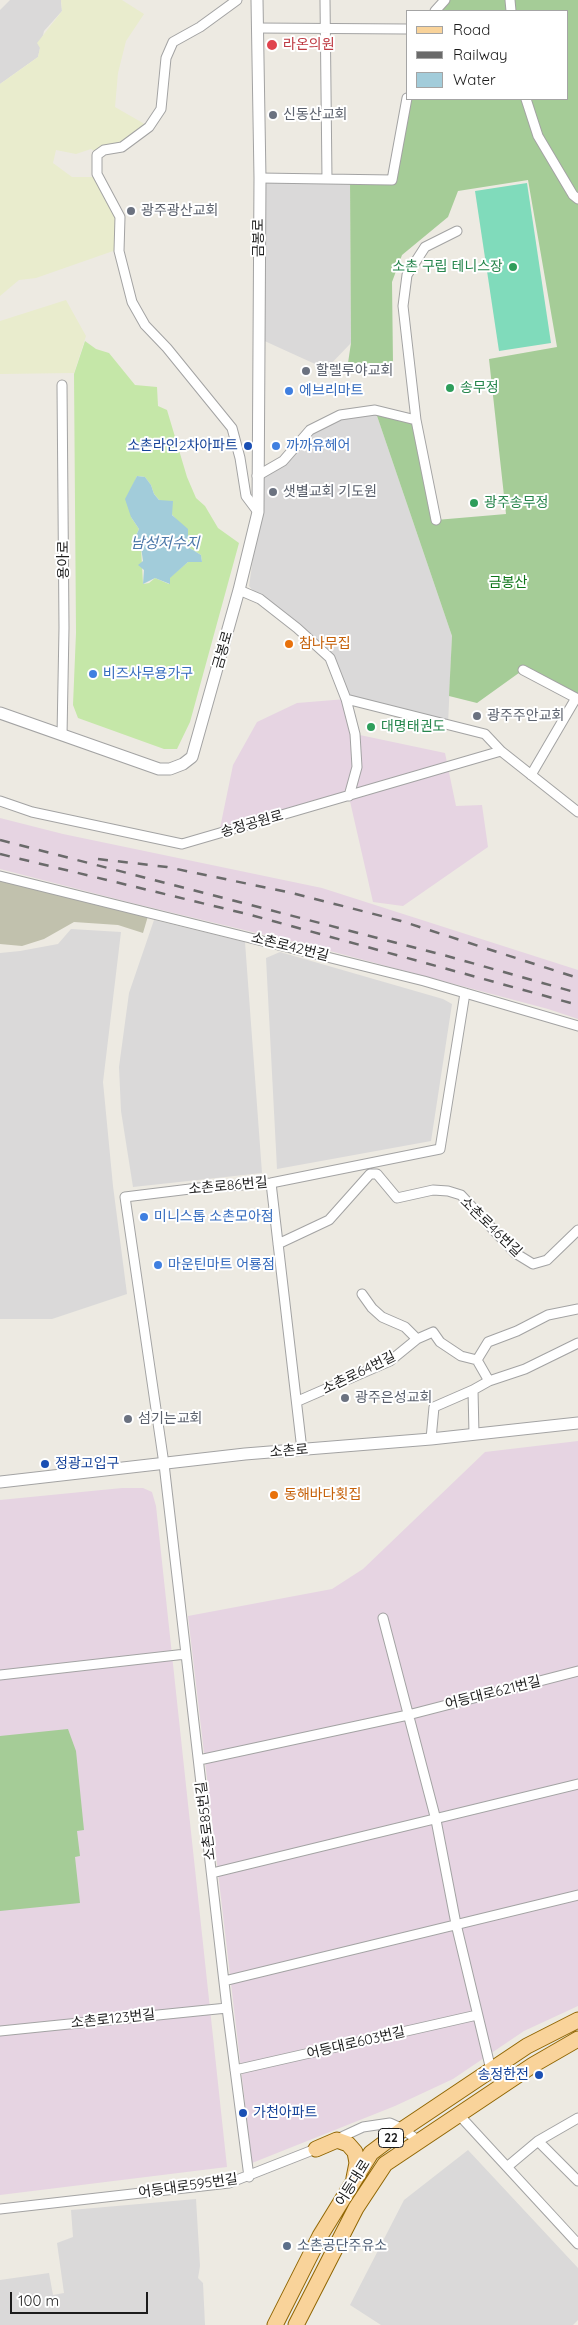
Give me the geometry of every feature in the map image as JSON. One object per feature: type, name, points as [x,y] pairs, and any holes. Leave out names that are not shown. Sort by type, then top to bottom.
[{"type":"main road","name":"어등대로","points":[[275,2325],[320,2236],[371,2153],[403,2129],[527,2046],[578,2020]]},
{"type":"main road","name":"어등대로","points":[[296,2325],[356,2208],[385,2164],[460,2116],[541,2060],[578,2040]]},
{"type":"main road","points":[[316,2149],[337,2140],[348,2144],[355,2152],[356,2157],[354,2180]]},
{"type":"street","points":[[237,0],[200,28],[173,42],[166,58],[161,109],[149,127],[122,147],[104,150],[97,155],[97,174],[120,217],[119,251],[132,302],[145,325],[167,348],[232,428],[240,458],[246,496],[258,512]]},
{"type":"street","name":"금봉로","points":[[62,735],[159,769],[170,769],[183,764],[192,757],[240,590],[258,512],[260,178],[256,0]]},
{"type":"street","points":[[325,0],[327,179]]},
{"type":"street","points":[[436,10],[445,0]]},
{"type":"street","points":[[257,28],[406,29]]},
{"type":"street","points":[[260,178],[392,180],[407,100]]},
{"type":"street","points":[[526,100],[538,136],[573,195],[578,199]]},
{"type":"street","points":[[436,520],[416,420],[403,306],[407,274],[425,247],[457,231]]},
{"type":"street","name":"용아로","points":[[62,385],[64,618],[62,735]]},
{"type":"street","points":[[257,476],[283,461],[310,430],[340,415],[375,410],[416,420]]},
{"type":"street","points":[[240,590],[260,599],[297,628],[330,658],[346,700],[355,734],[356,767],[349,796]]},
{"type":"street","points":[[523,670],[576,698],[531,775]]},
{"type":"street","points":[[346,700],[485,734],[500,751],[578,812]]},
{"type":"street","points":[[0,713],[62,735]]},
{"type":"street","name":"송정공원로","points":[[0,801],[32,812],[182,844],[500,751]]},
{"type":"street","name":"소촌로42번길","points":[[0,876],[465,993],[578,1026]]},
{"type":"street","name":"소촌로86번길","points":[[164,1464],[125,1197],[198,1188],[271,1183],[440,1149],[465,993]]},
{"type":"street","name":"소촌로46번길","points":[[278,1244],[329,1220],[370,1174],[377,1174],[397,1198],[434,1190],[461,1195],[515,1253],[533,1264],[546,1260],[578,1230]]},
{"type":"street","points":[[271,1183],[298,1401],[302,1450]]},
{"type":"street","points":[[362,1294],[372,1308],[382,1317],[405,1327],[417,1339],[433,1332],[440,1342],[460,1356],[477,1360],[489,1381]]},
{"type":"street","points":[[477,1360],[488,1342],[517,1331],[548,1314],[578,1309]]},
{"type":"street","name":"소촌로64번길","points":[[298,1401],[390,1361],[417,1339]]},
{"type":"street","points":[[431,1439],[434,1407],[489,1381],[525,1369],[578,1343]]},
{"type":"street","points":[[473,1390],[474,1434]]},
{"type":"street","name":"소촌로","points":[[0,1482],[578,1423]]},
{"type":"street","name":"소촌로85번길","points":[[164,1464],[227,2008],[249,2177]]},
{"type":"street","points":[[383,1618],[436,1820],[456,1924],[491,2070]]},
{"type":"street","points":[[0,1675],[186,1654]]},
{"type":"street","name":"어등대로621번길","points":[[408,1714],[578,1671]]},
{"type":"street","points":[[199,1760],[408,1714]]},
{"type":"street","points":[[212,1874],[578,1784]]},
{"type":"street","points":[[224,1982],[578,1895]]},
{"type":"street","name":"소촌로123번길","points":[[0,2031],[227,2008]]},
{"type":"street","name":"어등대로603번길","points":[[235,2070],[477,2016]]},
{"type":"street","points":[[460,2116],[578,2244]]},
{"type":"street","points":[[507,2167],[538,2141],[578,2118]]},
{"type":"street","name":"어등대로595번길","points":[[0,2209],[229,2183],[249,2177],[363,2127],[390,2124],[403,2129],[420,2142]]},
{"type":"street","points":[[538,2141],[578,2181]]},
{"type":"shaded area","points":[[10,0],[61,0],[62,11],[44,31],[38,57],[0,84],[0,10]]},
{"type":"shaded area","points":[[61,0],[122,0],[144,14],[126,41],[118,73],[115,107],[148,126],[122,144],[96,152],[91,149],[76,154],[56,150],[53,163],[72,177],[95,177],[117,217],[116,250],[36,278],[19,280],[0,296],[0,84],[38,57],[40,48],[37,43],[62,11]]},
{"type":"shaded area","points":[[260,178],[350,179],[351,343],[326,369],[258,338]]},
{"type":"shaded area","points":[[66,300],[86,336],[74,373],[0,374],[0,321]]},
{"type":"shaded area","name":"소촌라인2차아파트","points":[[375,410],[452,636],[448,725],[346,699],[330,658],[260,599],[249,586],[261,503],[257,476],[283,461],[310,430],[340,415]]},
{"type":"shaded area","points":[[346,699],[355,734],[445,753],[456,806],[482,805],[488,847],[403,906],[373,902],[349,797],[219,833],[233,765],[257,722],[297,703]]},
{"type":"shaded area","points":[[0,818],[63,834],[322,888],[578,970],[578,1019],[548,1009],[315,947],[0,869]]},
{"type":"shaded area","points":[[0,881],[148,916],[143,933],[118,925],[74,922],[44,939],[22,946],[0,944]]},
{"type":"shaded area","points":[[154,920],[245,942],[262,1173],[133,1187],[121,1111],[119,1067],[129,993]]},
{"type":"shaded area","points":[[71,929],[121,932],[103,1082],[113,1186],[127,1294],[52,1319],[0,1319],[0,953],[58,944]]},
{"type":"shaded area","points":[[280,952],[443,999],[452,1004],[431,1141],[277,1169],[266,958]]},
{"type":"shaded area","points":[[578,1441],[578,2006],[524,2031],[453,2079],[395,2106],[252,2163],[188,1616],[332,1589],[363,1569],[485,1452]]},
{"type":"shaded area","points":[[122,1488],[143,1488],[152,1492],[156,1506],[227,2167],[0,2195],[0,1500]]},
{"type":"shaded area","points":[[468,2150],[578,2268],[578,2320],[573,2325],[381,2325],[350,2305],[404,2200]]},
{"type":"shaded area","points":[[196,2199],[200,2266],[198,2278],[203,2283],[205,2325],[0,2325],[0,2280],[49,2273],[53,2295],[64,2293],[57,2243],[73,2237],[71,2210]]},
{"type":"green space","name":"금봉산","points":[[448,0],[578,0],[578,699],[523,670],[477,703],[449,696],[452,636],[375,410],[416,420],[436,520],[506,514],[489,359],[557,347],[528,180],[458,191],[448,217],[402,255],[392,282],[393,364],[348,363],[351,343],[350,179],[392,180],[408,100],[568,100],[568,10],[438,10]]},
{"type":"green space","name":"소촌 구립 테니스장","points":[[527,183],[551,343],[499,351],[475,191]]},
{"type":"green space","points":[[85,341],[96,349],[109,353],[135,385],[157,387],[158,406],[167,410],[187,477],[196,498],[205,506],[218,528],[239,543],[190,722],[177,749],[164,749],[78,718],[73,705],[76,633],[74,374]],"holes":[[[137,476],[145,477],[151,485],[154,494],[176,519],[188,547],[201,555],[202,562],[188,562],[169,578],[169,584],[155,578],[149,583],[143,584],[141,547],[134,540],[139,529],[131,517],[132,488]]]},
{"type":"green space","points":[[68,1729],[76,1751],[84,1830],[77,1831],[80,1856],[75,1857],[80,1903],[0,1911],[0,1736]]},
{"type":"water","name":"남성저수지","points":[[137,476],[145,477],[159,500],[173,501],[172,515],[188,529],[188,547],[201,555],[202,562],[188,562],[170,578],[170,584],[155,578],[143,584],[144,570],[138,565],[143,561],[141,547],[134,540],[139,529],[131,517],[125,499]]},
{"type":"railway","points":[[0,840],[447,956],[578,993]]},
{"type":"railway","points":[[0,854],[251,915],[578,1005]]},
{"type":"railway","points":[[98,859],[167,867],[292,893],[401,921],[578,978]]},
{"type":"place","name":"라온의원","points":[[272,45]]},
{"type":"place","name":"신동산교회","points":[[273,115]]},
{"type":"place","name":"광주광산교회","points":[[131,211]]},
{"type":"place","name":"소촌 구립 테니스장","points":[[513,267]]},
{"type":"place","name":"할렐루야교회","points":[[306,371]]},
{"type":"place","name":"송무정","points":[[450,388]]},
{"type":"place","name":"에브리마트","points":[[289,391]]},
{"type":"place","name":"소촌라인2차아파트","points":[[248,446]]},
{"type":"place","name":"까까유헤어","points":[[276,446]]},
{"type":"place","name":"샛별교회 기도원","points":[[273,492]]},
{"type":"place","name":"광주송무정","points":[[474,503]]},
{"type":"place","name":"참나무집","points":[[289,644]]},
{"type":"place","name":"비즈사무용가구","points":[[93,674]]},
{"type":"place","name":"광주주안교회","points":[[477,716]]},
{"type":"place","name":"대명태권도","points":[[371,727]]},
{"type":"place","name":"미니스톱 소촌모아점","points":[[144,1217]]},
{"type":"place","name":"마운틴마트 어룡점","points":[[158,1265]]},
{"type":"place","name":"광주은성교회","points":[[345,1398]]},
{"type":"place","name":"섬기는교회","points":[[128,1419]]},
{"type":"place","name":"정광고입구","points":[[45,1464]]},
{"type":"place","name":"동해바다횟집","points":[[274,1495]]},
{"type":"place","name":"송정한전","points":[[539,2075]]},
{"type":"place","name":"가천아파트","points":[[243,2113]]},
{"type":"place","name":"소촌공단주유소","points":[[287,2246]]}]
